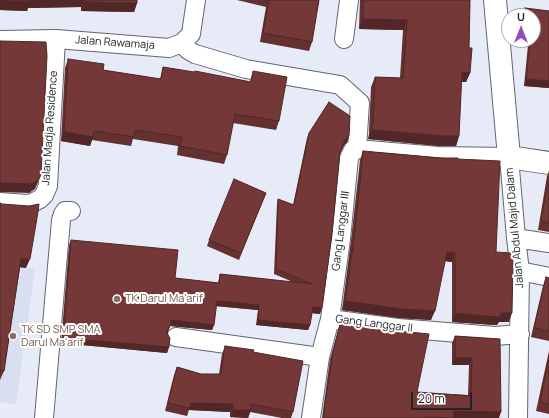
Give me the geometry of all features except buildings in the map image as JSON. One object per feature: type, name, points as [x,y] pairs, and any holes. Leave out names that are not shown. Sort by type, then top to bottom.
[{"type":"street","points":[[196,0],[191,34],[182,43],[188,50],[195,54],[246,69],[340,84],[360,103],[358,150],[438,156],[509,158],[549,163]]},
{"type":"street","points":[[344,39],[349,0]]},
{"type":"street","points":[[495,0],[509,158]]},
{"type":"street","name":"Jalan Rawamaja","points":[[0,40],[56,39],[169,48],[182,43]]},
{"type":"street","name":"Jalan Madja Residence","points":[[0,202],[32,203],[44,195],[48,186],[56,39]]},
{"type":"street","name":"Gang Langgar III","points":[[330,319],[341,239],[349,158],[353,150],[358,150]]},
{"type":"street","name":"Jalan Abdul Majid Dalam","points":[[509,158],[520,271],[518,418]]},
{"type":"street","points":[[44,418],[61,220],[65,211],[71,211]]},
{"type":"street","points":[[516,238],[549,243]]},
{"type":"street","points":[[520,271],[549,277]]},
{"type":"street","name":"Gang Langgar II","points":[[311,418],[320,357],[330,319],[398,328],[495,336],[520,334]]},
{"type":"street","points":[[176,337],[320,357]]},
{"type":"shaded area","name":"TK SD SMP SMA Darul Ma'arif","points":[[0,264],[35,269],[16,404],[0,402]]},
{"type":"place","name":"TK Darul Ma'arif","points":[[117,299]]},
{"type":"place","name":"TK SD SMP SMA Darul Ma'arif","points":[[13,336]]}]
